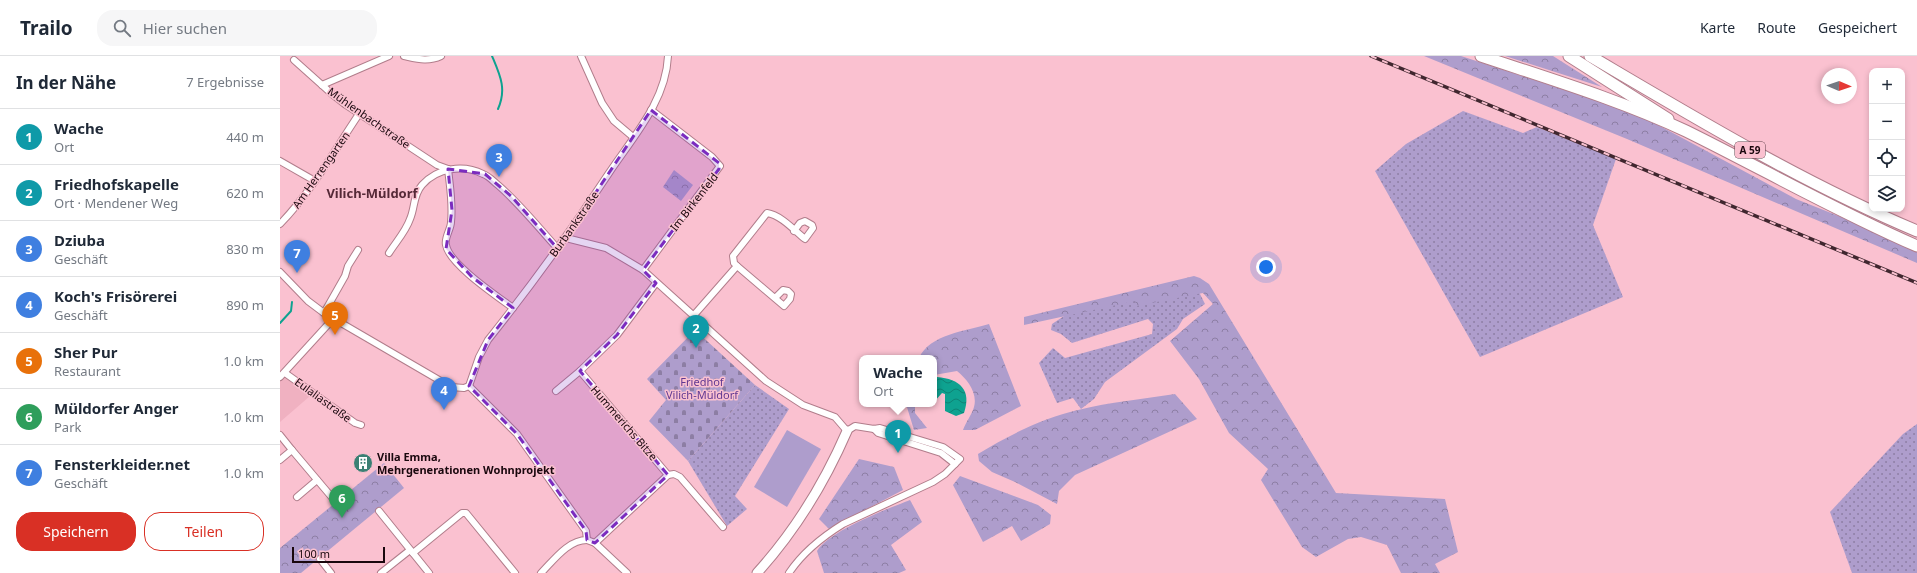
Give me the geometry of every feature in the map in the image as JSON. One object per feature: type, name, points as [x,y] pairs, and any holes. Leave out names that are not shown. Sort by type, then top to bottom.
[{"type":"highway","points":[[1482,56],[1581,88],[1685,131]]},
{"type":"highway","name":"A 59","points":[[1569,56],[1662,114],[1685,131],[1917,246]]},
{"type":"highway","name":"A 59","points":[[1590,56],[1739,144],[1803,177],[1917,231]]},
{"type":"street","points":[[322,85],[389,56]]},
{"type":"street","points":[[404,56],[422,60],[432,60],[442,56]]},
{"type":"street","points":[[581,56],[602,103],[614,121],[633,137]]},
{"type":"street","name":"Burbankstraße","points":[[469,386],[479,358],[488,340],[566,238],[651,110],[662,86],[667,68],[668,56]]},
{"type":"street","name":"Mühlenbachstraße","points":[[294,60],[332,94],[359,114],[437,165],[448,169]]},
{"type":"street","name":"Im Birkenfeld","points":[[643,270],[720,166],[712,157],[651,110]]},
{"type":"street","name":"Am Herrengarten","points":[[280,224],[296,207],[315,181],[359,114]]},
{"type":"street","points":[[280,161],[315,181]]},
{"type":"street","points":[[448,169],[452,210],[451,224],[445,243],[446,249],[458,264],[472,277],[513,308]]},
{"type":"street","points":[[389,252],[410,220],[414,198],[422,185],[440,172],[448,169],[462,169],[485,174],[511,196],[558,249]]},
{"type":"street","points":[[775,298],[734,263],[733,256],[767,213],[772,214],[794,231]]},
{"type":"street","points":[[566,238],[606,248],[643,270],[766,381],[803,406],[835,418],[847,431]]},
{"type":"street","points":[[324,313],[345,276],[348,266],[358,250]]},
{"type":"street","points":[[694,315],[737,266]]},
{"type":"street","points":[[280,272],[308,301],[333,319],[451,387],[464,388],[469,386],[517,434],[586,532],[587,540]]},
{"type":"street","points":[[556,390],[580,371],[616,335],[656,283]]},
{"type":"street","points":[[283,375],[333,319]]},
{"type":"street","name":"Hummerichs Bitze","points":[[580,371],[668,475],[674,474],[680,477],[723,527]]},
{"type":"street","name":"Eulaliastraße","points":[[283,375],[355,423],[361,425]]},
{"type":"street","points":[[756,573],[785,540],[817,492],[834,461],[847,431],[853,427],[858,426],[874,429],[880,428],[895,436],[917,443],[958,461],[945,474],[933,482],[831,531],[808,551],[789,573]]},
{"type":"street","points":[[280,435],[334,501]]},
{"type":"street","points":[[280,460],[292,450]]},
{"type":"street","points":[[595,543],[668,475]]},
{"type":"street","points":[[298,497],[317,480]]},
{"type":"street","points":[[379,511],[428,573]]},
{"type":"street","points":[[381,573],[462,513],[466,513],[514,573]]},
{"type":"street","points":[[541,573],[578,540],[587,540],[595,543],[628,573]]},
{"type":"street","points":[[320,559],[331,573]]},
{"type":"highlighted area","points":[[651,110],[719,163],[719,169],[643,270],[656,283],[617,335],[580,371],[668,475],[595,543],[587,540],[586,531],[517,434],[469,386],[488,340],[513,308],[472,277],[446,249],[452,210],[448,169],[485,174],[511,196],[558,249]]},
{"type":"shaded area","points":[[284,377],[310,396],[280,422],[280,381]]},
{"type":"green space","points":[[1424,56],[1461,56],[1623,109],[1660,126],[1796,199],[1841,217],[1917,252],[1917,263],[1627,139]]},
{"type":"green space","points":[[1505,56],[1553,56],[1602,87]]},
{"type":"green space","points":[[1463,111],[1523,133],[1537,127],[1616,159],[1593,225],[1623,297],[1480,357],[1375,171],[1406,144]]},
{"type":"green space","points":[[674,170],[693,185],[681,201],[663,187]]},
{"type":"green space","points":[[1194,276],[1209,284],[1336,493],[1445,499],[1458,552],[1435,564],[1440,573],[1401,573],[1387,545],[1361,537],[1348,539],[1316,557],[1302,547],[1261,480],[1268,469],[1229,433],[1199,379],[1170,341],[1213,304],[1203,293],[1136,306],[1135,301],[1024,325],[1024,317]]},
{"type":"green space","points":[[1196,286],[1205,304],[1183,319],[1177,329],[1105,382],[1094,399],[1081,409],[1073,398],[1057,403],[1039,363],[1053,348],[1065,358],[1152,334],[1153,324],[1148,319],[1072,343],[1061,334],[1051,330],[1052,324],[1067,314]]},
{"type":"green space","points":[[989,324],[1021,406],[975,430],[963,430],[975,402],[971,387],[957,371],[937,374],[937,355],[921,355],[931,344],[960,332]]},
{"type":"green space","name":"Friedhof Vilich-Müldorf","points":[[695,330],[755,385],[688,461],[649,421],[666,400],[647,379]]},
{"type":"green space","points":[[755,385],[789,409],[735,496],[747,509],[727,526],[688,461]]},
{"type":"green space","points":[[1175,394],[1197,419],[1075,475],[1059,491],[1057,504],[992,472],[979,461],[978,454],[990,447],[1039,422],[1065,413],[1102,405]]},
{"type":"green space","points":[[907,407],[915,407],[915,413],[927,428],[914,430]]},
{"type":"green space","points":[[1917,424],[1917,573],[1852,573],[1830,512],[1903,434]]},
{"type":"green space","points":[[787,430],[821,449],[787,507],[754,487]]},
{"type":"green space","points":[[859,459],[894,467],[903,490],[829,529],[819,519]]},
{"type":"green space","points":[[384,463],[404,488],[301,573],[280,573],[280,548]]},
{"type":"green space","points":[[960,476],[1038,505],[1051,515],[1050,524],[1021,541],[1012,526],[983,542],[953,485]]},
{"type":"green space","points":[[910,500],[922,522],[891,545],[906,570],[899,573],[824,573],[817,551],[823,543],[859,521]]},
{"type":"water","points":[[937,377],[952,380],[958,383],[965,392],[966,405],[964,413],[956,416],[945,411],[945,394],[942,393],[937,399]]},
{"type":"waterway","points":[[492,56],[500,76],[502,88],[501,102],[498,109]]},
{"type":"waterway","points":[[280,323],[291,311],[292,302]]},
{"type":"railway","points":[[1371,56],[1917,283]]},
{"type":"place","name":"Dziuba","points":[[499,177]]},
{"type":"place","name":"Fensterkleider.net","points":[[297,273]]},
{"type":"place","name":"Sher Pur","points":[[335,335]]},
{"type":"place","name":"Friedhofskapelle","points":[[696,348]]},
{"type":"place","name":"Koch's Frisörerei","points":[[444,410]]},
{"type":"place","name":"Wache","points":[[898,453]]},
{"type":"place","name":"Villa Emma, Mehrgenerationen Wohnprojekt","points":[[363,463]]},
{"type":"place","name":"Müldorfer Anger","points":[[342,518]]},
{"type":"district","name":"Vilich-Müldorf","points":[[372,193]]}]
